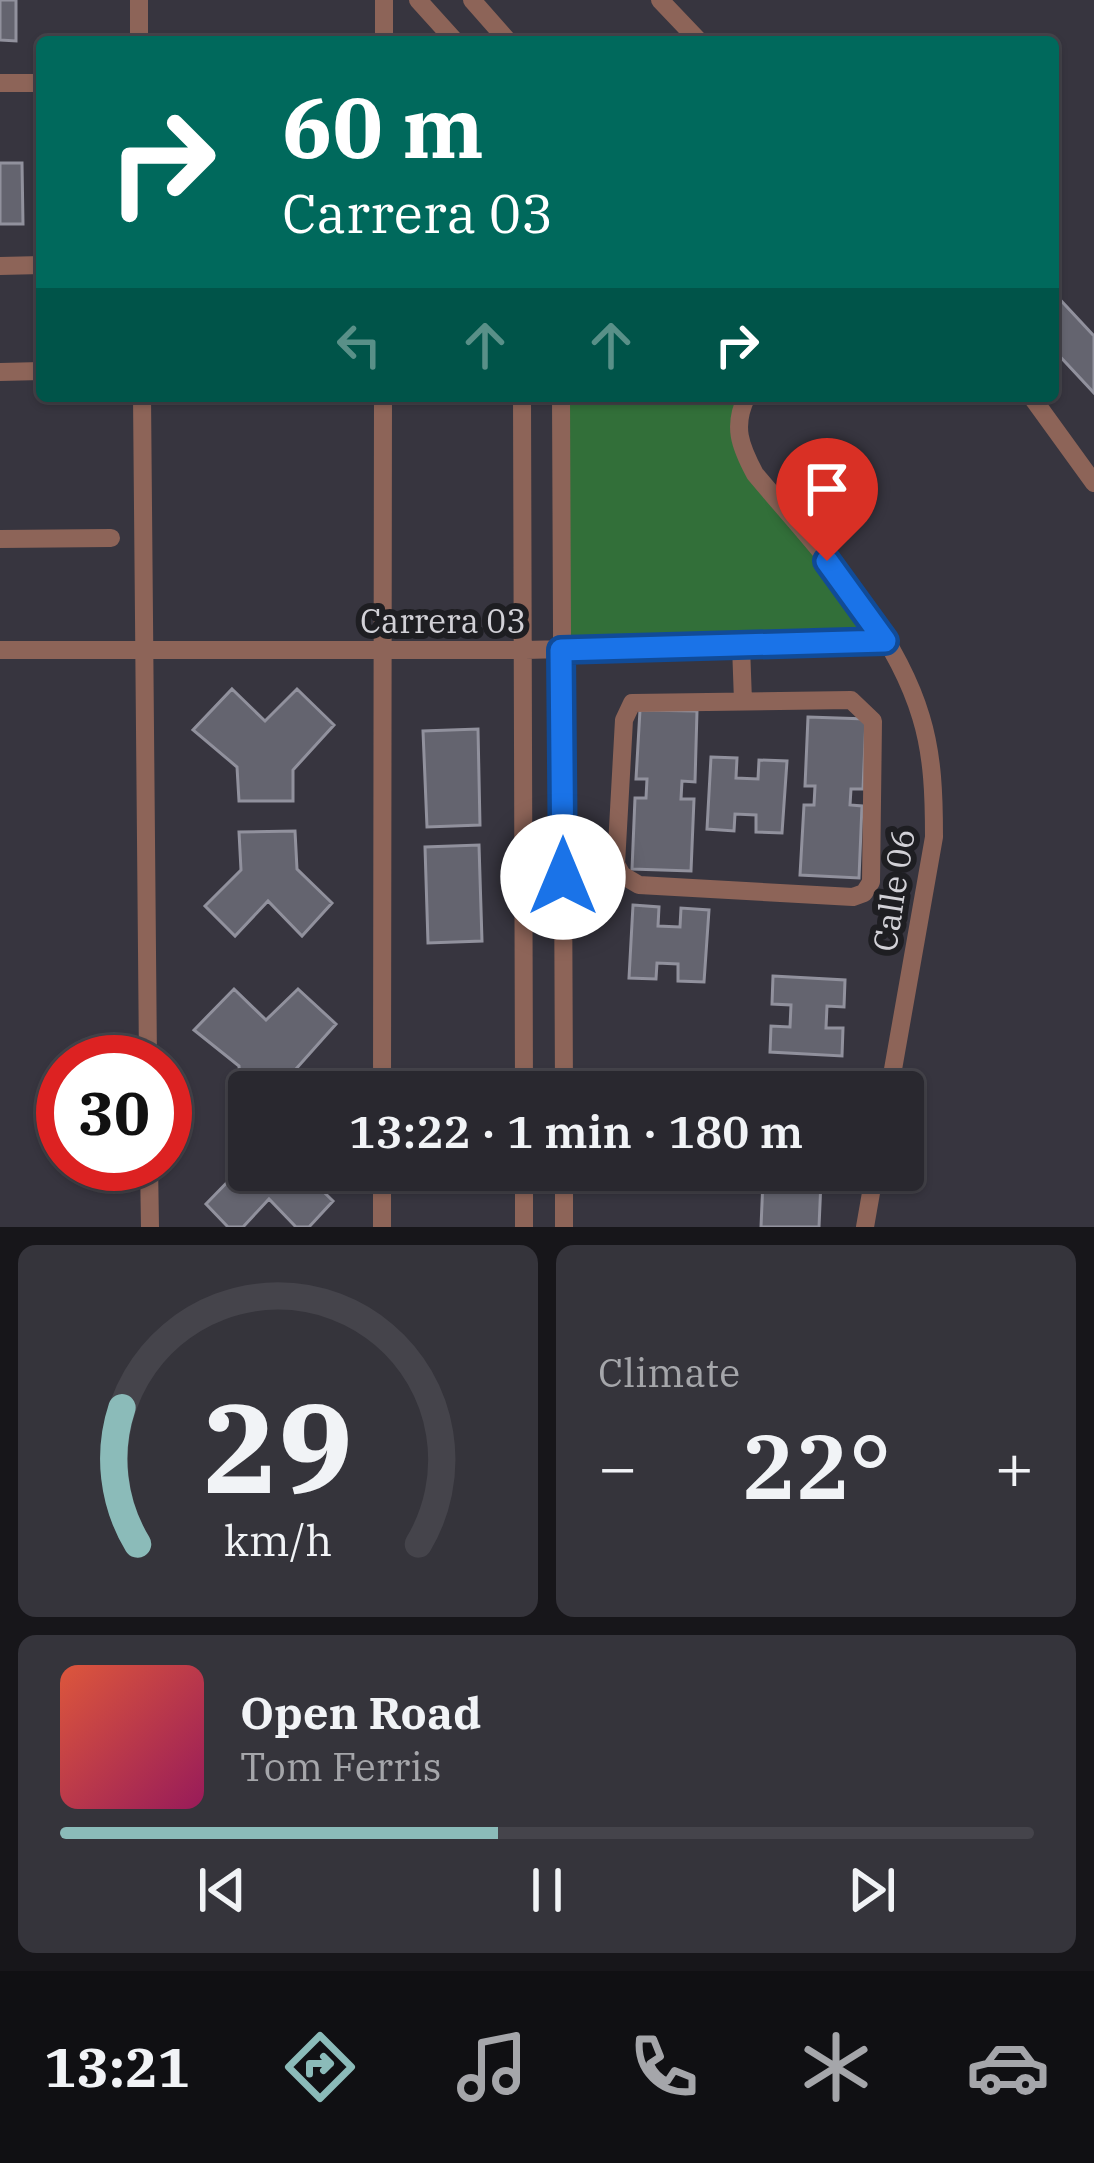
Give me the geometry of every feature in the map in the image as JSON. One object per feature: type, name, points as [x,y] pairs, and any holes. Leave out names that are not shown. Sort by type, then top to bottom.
[{"type":"street","points":[[139,0],[139,36]]},
{"type":"street","points":[[384,0],[384,36]]},
{"type":"street","points":[[418,0],[451,36]]},
{"type":"street","points":[[472,0],[504,36]]},
{"type":"street","points":[[660,0],[694,36]]},
{"type":"street","points":[[0,83],[36,83]]},
{"type":"street","points":[[0,266],[36,265]]},
{"type":"street","points":[[0,372],[36,371]]},
{"type":"street","points":[[142,402],[148,1035]]},
{"type":"street","points":[[382,1071],[383,402]]},
{"type":"street","points":[[522,402],[524,1071]]},
{"type":"street","points":[[561,402],[564,1071]]},
{"type":"street","name":"Calle 06","points":[[744,402],[736,432],[755,474],[885,641],[922,719],[934,798],[934,837],[893,1071]]},
{"type":"street","points":[[1035,402],[1094,483]]},
{"type":"street","points":[[0,539],[111,538]]},
{"type":"street","name":"Carrera 03","points":[[0,650],[561,650],[885,641]]},
{"type":"street","points":[[741,646],[743,700]]},
{"type":"street","points":[[743,700],[850,700],[873,721],[871,882],[864,893],[854,897],[639,885],[622,875],[616,864],[625,711],[632,703],[648,701],[743,700]]},
{"type":"street","points":[[149,1191],[150,1227]]},
{"type":"street","points":[[382,1191],[382,1227]]},
{"type":"street","points":[[524,1191],[524,1227]]},
{"type":"street","points":[[564,1191],[564,1227]]},
{"type":"street","points":[[865,1227],[871,1191]]},
{"type":"green space","points":[[561,402],[747,402],[743,451],[885,641],[561,649]]},
{"type":"building","points":[[0,0],[16,0],[16,41],[0,40]]},
{"type":"building","points":[[0,163],[22,163],[23,224],[0,224]]},
{"type":"building","points":[[1059,298],[1094,336],[1094,393],[1059,355]]},
{"type":"building","points":[[232,689],[265,721],[297,689],[334,725],[293,770],[293,801],[239,801],[237,767],[193,730]]},
{"type":"building","points":[[640,710],[697,711],[695,782],[682,781],[681,799],[694,799],[691,871],[632,869],[635,798],[646,798],[647,779],[636,779]]},
{"type":"building","points":[[808,717],[866,719],[863,789],[851,789],[850,805],[862,806],[859,878],[800,875],[804,805],[814,805],[815,786],[805,786]]},
{"type":"building","points":[[478,729],[480,825],[427,827],[423,731]]},
{"type":"building","points":[[711,757],[737,758],[736,778],[758,779],[759,760],[787,761],[782,833],[756,832],[756,815],[735,814],[734,831],[707,829]]},
{"type":"building","points":[[295,831],[297,869],[332,903],[302,936],[268,901],[235,936],[205,906],[241,870],[239,832]]},
{"type":"building","points":[[479,845],[482,941],[428,943],[425,847]]},
{"type":"building","points":[[633,905],[659,907],[658,926],[680,927],[681,908],[709,910],[704,982],[678,981],[678,964],[657,963],[656,979],[629,978]]},
{"type":"building","points":[[773,976],[845,980],[844,1007],[827,1006],[826,1028],[843,1028],[842,1056],[770,1052],[771,1026],[790,1027],[791,1005],[772,1004]]},
{"type":"building","points":[[234,989],[266,1020],[298,989],[336,1024],[295,1071],[239,1071],[194,1030]]},
{"type":"building","points":[[228,1181],[228,1191],[323,1191],[333,1201],[309,1227],[296,1227],[269,1199],[243,1227],[228,1227],[206,1204]]},
{"type":"building","points":[[763,1191],[821,1191],[819,1227],[761,1227]]},
{"type":"route","points":[[563,877],[561,650],[885,641],[827,561]]}]
